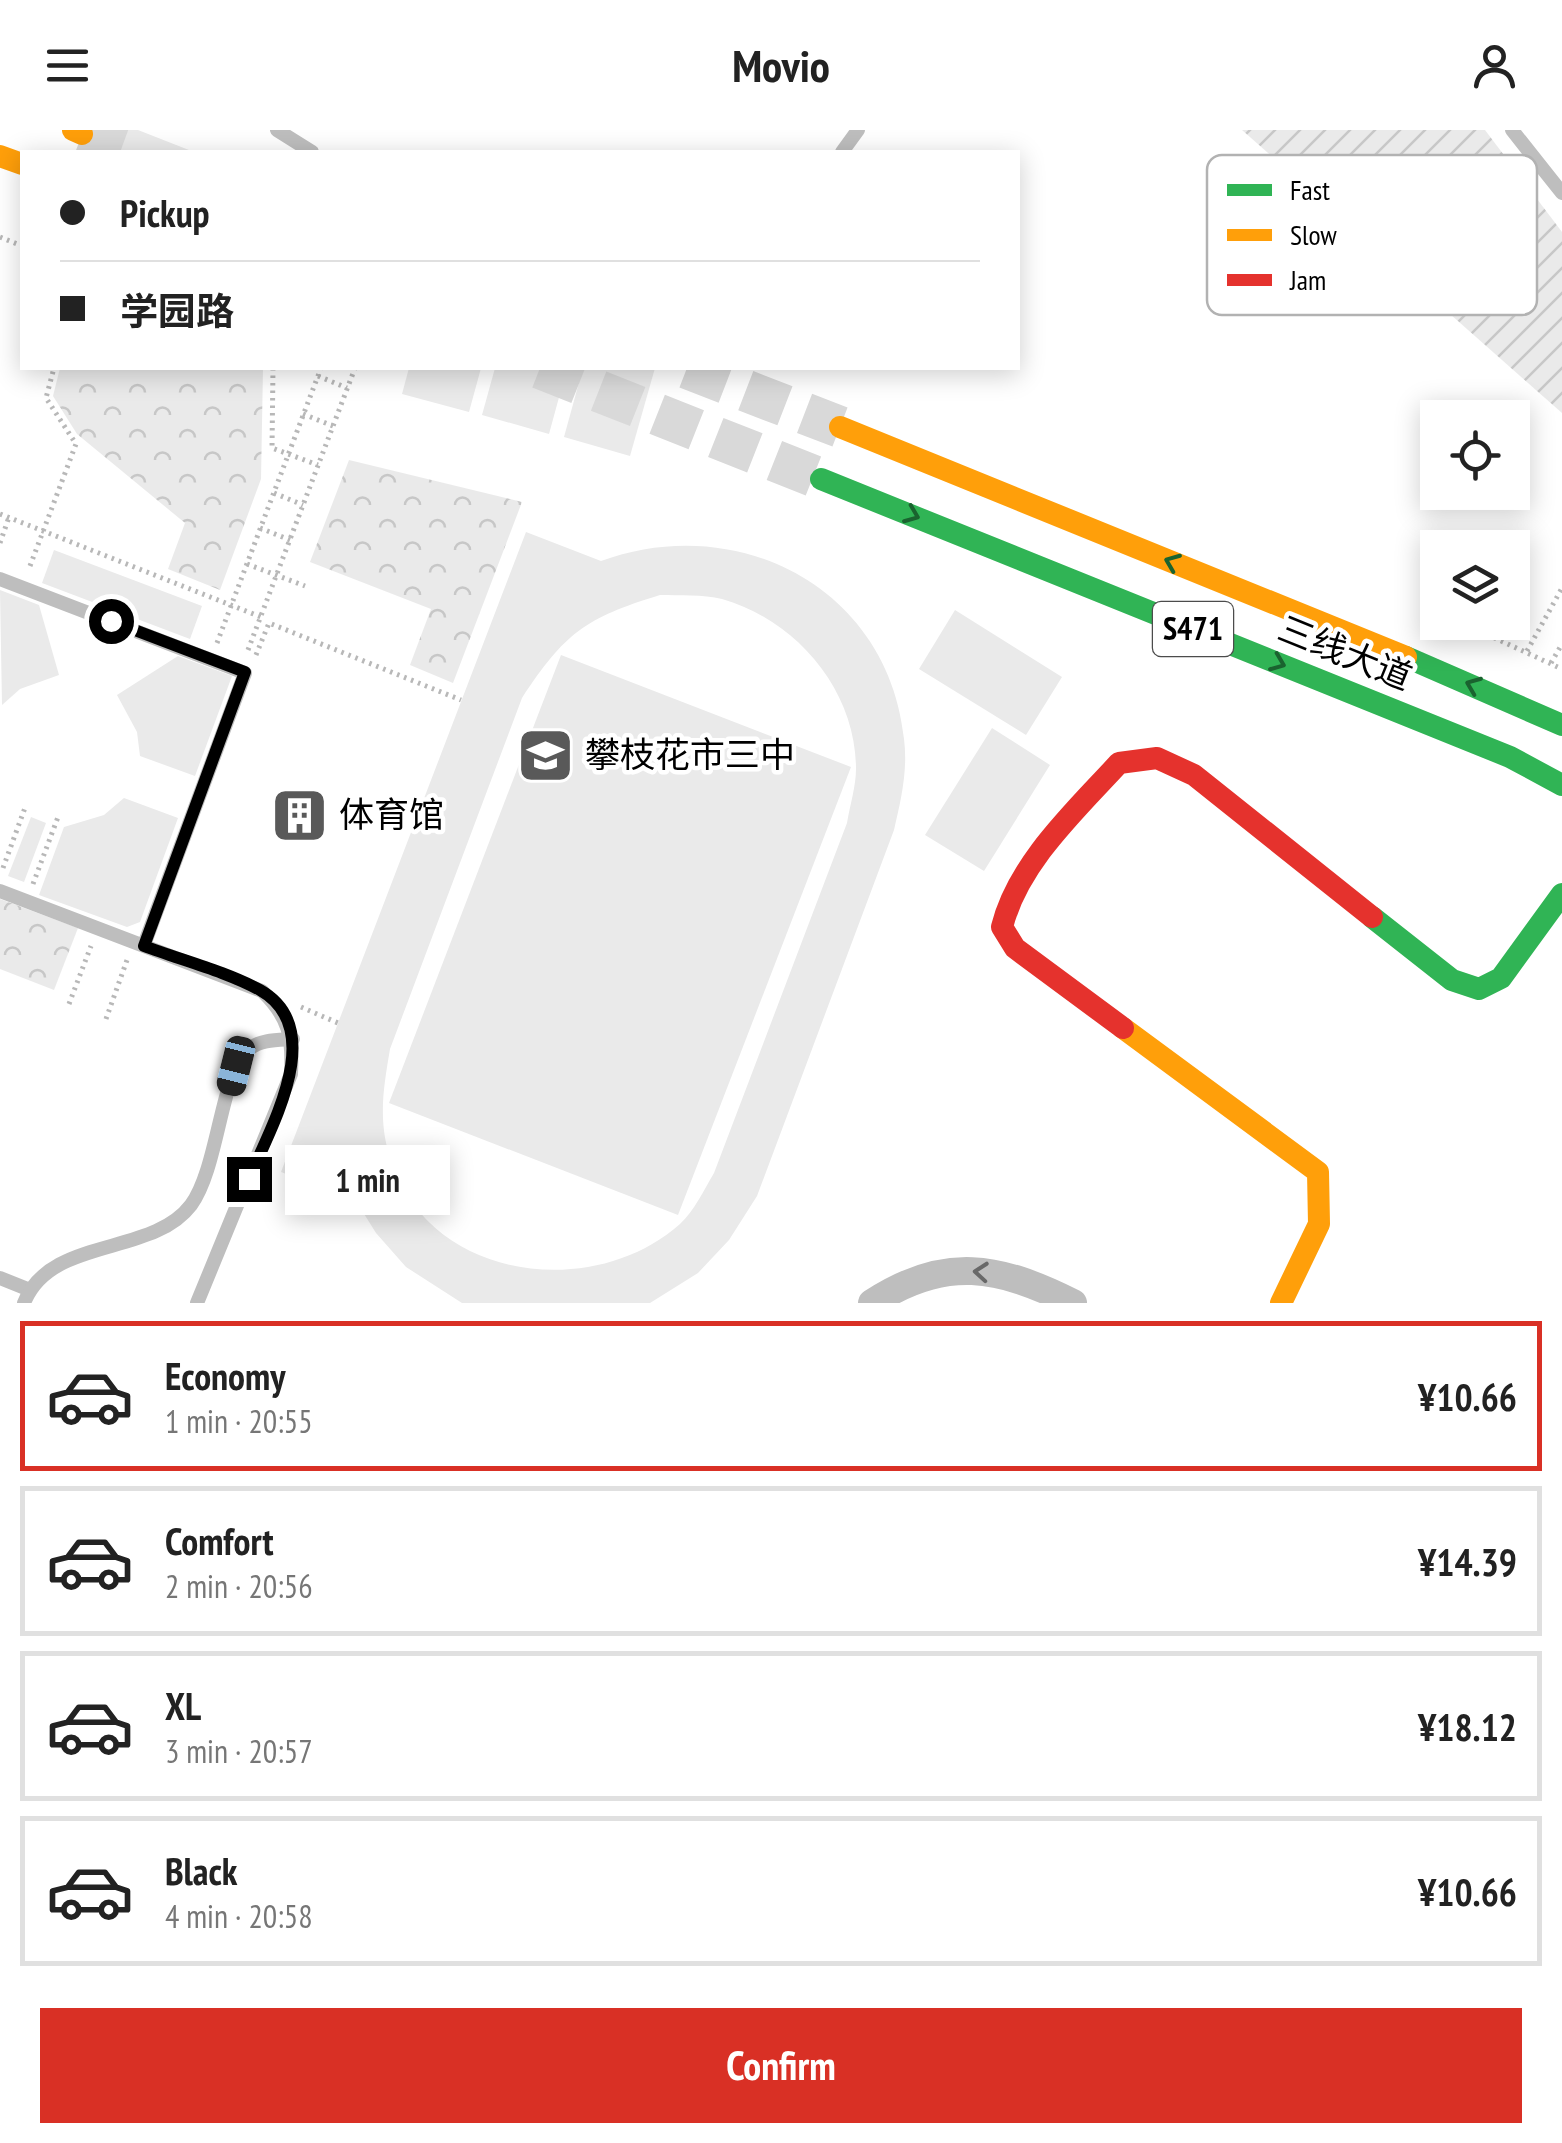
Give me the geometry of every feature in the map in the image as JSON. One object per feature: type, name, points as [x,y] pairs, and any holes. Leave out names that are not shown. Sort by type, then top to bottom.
[{"type":"main road","name":"三线大道","points":[[840,427],[1534,710],[1562,725]]},
{"type":"main road","name":"三线大道","points":[[822,479],[1510,757],[1562,785]]},
{"type":"main road","points":[[1280,1303],[1312,1250],[1326,1198],[1318,1172],[1015,948],[1002,928],[1008,903],[1055,833],[1119,763],[1156,758],[1194,775],[1452,980],[1480,989],[1502,978],[1562,894]]},
{"type":"street","points":[[872,1303],[896,1288],[936,1272],[983,1270],[1030,1282],[1072,1303]]},
{"type":"lane","points":[[277,130],[309,150]]},
{"type":"lane","points":[[1512,130],[1532,155]]},
{"type":"lane","points":[[1537,162],[1562,193]]},
{"type":"lane","points":[[0,579],[243,672],[139,943]]},
{"type":"lane","points":[[0,891],[262,991],[282,1011],[293,1039],[291,1074],[197,1303]]},
{"type":"lane","points":[[0,1278],[27,1296],[50,1270],[158,1228],[188,1209],[207,1180],[236,1066],[248,1049],[268,1040],[293,1039]]},
{"type":"path","points":[[22,588],[76,444],[46,398],[53,370]]},
{"type":"path","points":[[274,370],[272,448],[318,464]]},
{"type":"path","points":[[211,660],[320,370]]},
{"type":"path","points":[[354,370],[243,672],[249,674],[268,623],[461,700]]},
{"type":"path","points":[[318,376],[347,388]]},
{"type":"path","points":[[303,414],[333,426]]},
{"type":"path","points":[[274,493],[303,504]]},
{"type":"path","points":[[0,514],[261,617]]},
{"type":"path","points":[[0,543],[9,517]]},
{"type":"path","points":[[260,528],[290,540]]},
{"type":"path","points":[[247,564],[305,586]]},
{"type":"path","points":[[1526,651],[1562,588]]},
{"type":"path","points":[[1501,640],[1562,668]]},
{"type":"path","points":[[1551,663],[1562,644]]},
{"type":"path","points":[[0,876],[26,805]]},
{"type":"path","points":[[27,901],[58,817]]},
{"type":"path","points":[[69,1004],[98,928]]},
{"type":"path","points":[[106,1019],[139,943]]},
{"type":"path","points":[[306,1009],[338,1022]]},
{"type":"green space","points":[[97,130],[138,130],[189,150],[89,150]]},
{"type":"green space","points":[[1242,130],[1485,130],[1504,155],[1270,155]]},
{"type":"green space","points":[[1537,199],[1562,232],[1562,413],[1451,315],[1537,315]]},
{"type":"green space","points":[[60,370],[263,370],[261,479],[220,590],[168,569],[185,523],[77,434],[53,396]]},
{"type":"green space","points":[[408,370],[480,370],[469,412],[402,394]]},
{"type":"green space","points":[[494,370],[566,370],[549,434],[482,415]]},
{"type":"green space","points":[[582,370],[654,370],[630,456],[564,437]]},
{"type":"green space","points":[[349,460],[522,502],[453,683],[410,665],[431,609],[310,562]]},
{"type":"green space","points":[[526,532],[601,561],[652,548],[703,546],[752,555],[798,574],[837,603],[869,640],[892,686],[905,751],[899,807],[894,830],[757,1196],[729,1240],[698,1273],[650,1303],[462,1303],[406,1267],[376,1233],[356,1201],[281,1172]],"holes":[[[660,595],[715,597],[749,609],[774,623],[817,662],[833,686],[853,740],[856,775],[847,823],[714,1173],[690,1213],[643,1249],[602,1264],[558,1270],[514,1266],[473,1252],[437,1229],[408,1196],[389,1154],[384,1127],[390,1049],[522,698],[551,658],[579,631],[613,612]]]},
{"type":"green space","points":[[54,550],[202,606],[190,639],[42,583]]},
{"type":"green space","points":[[0,590],[39,605],[59,675],[20,689],[2,705]]},
{"type":"green space","points":[[955,610],[1062,677],[1026,735],[919,669]]},
{"type":"green space","points":[[561,655],[851,767],[678,1215],[389,1103]]},
{"type":"green space","points":[[178,656],[232,676],[195,776],[140,756],[137,732],[117,695]]},
{"type":"green space","points":[[992,728],[1050,765],[984,871],[925,835]]},
{"type":"green space","points":[[124,798],[178,818],[140,922],[127,927],[39,895],[64,827],[104,815]]},
{"type":"green space","points":[[31,817],[46,823],[24,882],[8,876]]},
{"type":"green space","points":[[0,899],[78,928],[54,990],[0,969]]},
{"type":"tunnel","points":[[82,134],[126,150]]},
{"type":"tunnel","points":[[545,370],[821,479]]},
{"type":"tunnel","points":[[692,370],[840,427]]},
{"type":"traffic: fast","points":[[821,479],[1510,757],[1562,785]]},
{"type":"traffic: fast","points":[[1406,657],[1562,725]]},
{"type":"traffic: fast","points":[[1372,917],[1452,980],[1479,989],[1501,978],[1562,894]]},
{"type":"traffic: slow","points":[[73,130],[82,134]]},
{"type":"traffic: slow","points":[[0,156],[20,163]]},
{"type":"traffic: slow","points":[[840,427],[1406,657]]},
{"type":"traffic: slow","points":[[1123,1028],[1318,1172],[1319,1224],[1281,1303]]},
{"type":"traffic: jam","points":[[1123,1028],[1015,948],[1002,927],[1034,860],[1119,763],[1157,758],[1194,775],[1372,917]]},
{"type":"place","name":"攀枝花市三中","points":[[546,755]]},
{"type":"place","name":"体育馆","points":[[300,815]]},
{"type":"route","points":[[111,621],[245,672],[144,946],[262,991],[282,1011],[293,1039],[291,1074],[249,1179]]}]
